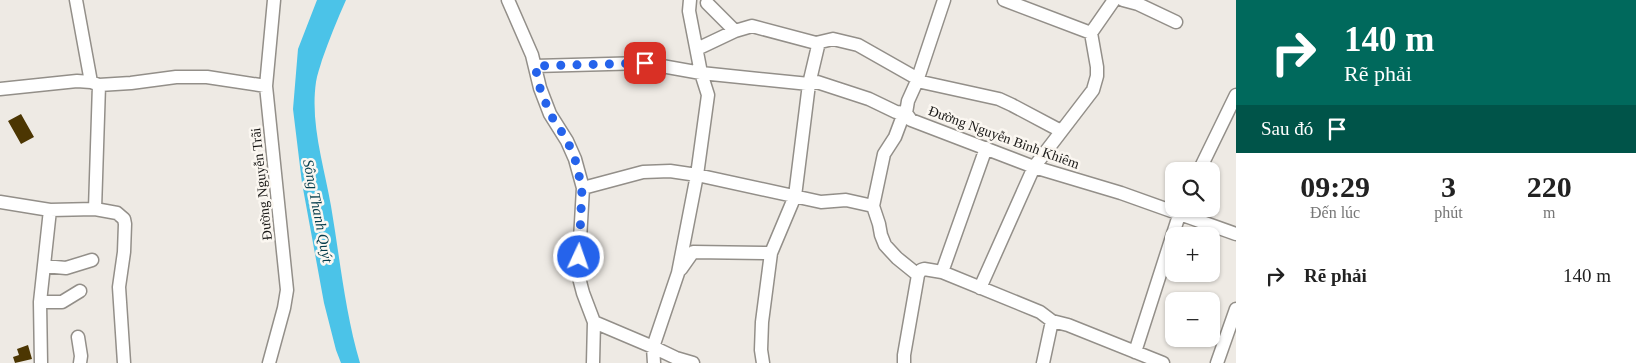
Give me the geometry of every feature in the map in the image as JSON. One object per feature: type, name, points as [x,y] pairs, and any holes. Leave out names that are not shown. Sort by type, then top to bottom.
[{"type":"street","points":[[76,0],[95,83],[95,209]]},
{"type":"street","name":"Đường Nguyễn Trãi","points":[[269,363],[284,308],[286,290],[266,86],[274,0]]},
{"type":"street","points":[[508,0],[532,55],[540,88],[550,114],[567,140],[575,159],[582,188],[578,274],[594,322],[593,363]]},
{"type":"street","points":[[654,363],[652,347],[678,273],[697,175],[708,95],[701,73],[688,11],[690,0]]},
{"type":"street","name":"Đường Nguyễn Bỉnh Khiêm","points":[[944,0],[908,101],[907,115],[915,122],[1034,167],[1165,206]]},
{"type":"street","points":[[1004,0],[1091,33]]},
{"type":"street","points":[[980,288],[1034,167],[1093,90],[1096,82],[1097,67],[1091,33],[1114,0]]},
{"type":"street","points":[[1123,0],[1138,4],[1176,22]]},
{"type":"street","points":[[707,3],[735,31]]},
{"type":"street","points":[[697,49],[735,31],[752,26],[816,43],[833,39],[858,45],[917,80],[999,99],[1062,131]]},
{"type":"street","points":[[763,363],[761,350],[762,322],[771,253],[795,196],[809,84],[818,48],[816,43]]},
{"type":"street","points":[[535,66],[645,63],[701,73],[809,84],[817,82],[869,99],[896,112],[907,115],[901,121],[895,136],[884,154],[873,206],[885,245],[897,258],[918,275]]},
{"type":"street","points":[[0,89],[77,81],[131,83],[176,76],[207,77],[266,86]]},
{"type":"street","points":[[1203,162],[1236,95]]},
{"type":"street","points":[[942,272],[986,148]]},
{"type":"street","points":[[582,188],[643,172],[670,171],[697,175],[821,202],[846,200],[873,206]]},
{"type":"street","points":[[0,202],[50,210],[95,209],[117,213],[124,219],[124,252],[119,287],[124,363]]},
{"type":"street","points":[[41,363],[40,302],[50,210]]},
{"type":"street","points":[[1135,352],[1178,217]]},
{"type":"street","name":"Đường Nguyễn Bỉnh Khiêm","points":[[1195,217],[1236,234]]},
{"type":"street","points":[[678,273],[693,252],[771,253]]},
{"type":"street","points":[[44,266],[66,268],[92,260]]},
{"type":"street","points":[[904,363],[918,275],[924,269],[942,272],[1040,312],[1052,321],[1068,325],[1163,363]]},
{"type":"street","points":[[40,302],[62,302],[80,291]]},
{"type":"street","points":[[1217,363],[1236,309]]},
{"type":"street","points":[[1043,363],[1052,321]]},
{"type":"street","points":[[594,322],[676,358],[693,363]]},
{"type":"street","points":[[78,337],[81,356],[80,363]]},
{"type":"water","name":"Sông Thanh Quýt","points":[[317,0],[346,0],[330,38],[318,74],[315,113],[316,129],[347,305],[360,363],[341,363],[336,350],[324,303],[302,183],[293,109],[298,49]]},
{"type":"building","points":[[21,114],[34,137],[21,144],[8,121]]},
{"type":"building","points":[[28,345],[32,359],[15,363],[13,357],[19,355],[17,349]]},
{"type":"route","points":[[579,257],[582,188],[575,159],[567,140],[550,114],[540,88],[535,66],[645,63]]}]
